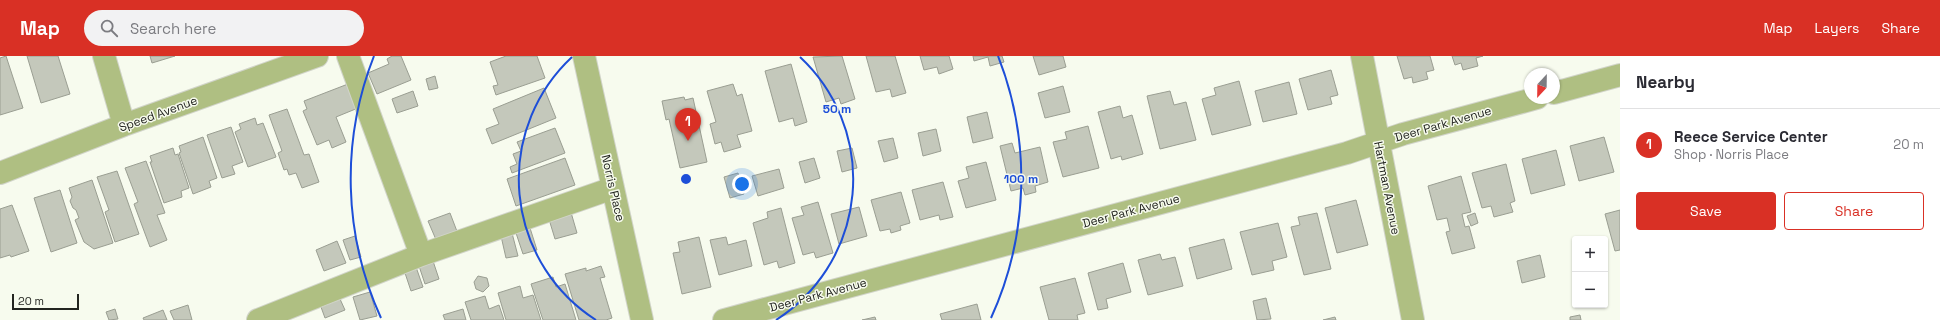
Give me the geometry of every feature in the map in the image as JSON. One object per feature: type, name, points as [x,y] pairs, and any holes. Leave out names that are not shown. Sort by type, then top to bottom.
[{"type":"street","points":[[104,56],[124,125]]},
{"type":"street","name":"Speed Avenue","points":[[0,172],[124,125],[317,56]]},
{"type":"street","points":[[348,56],[421,255]]},
{"type":"street","name":"Norris Place","points":[[584,56],[642,320]]},
{"type":"street","name":"Hartman Avenue","points":[[1362,56],[1413,320]]},
{"type":"street","points":[[1560,91],[1620,75]]},
{"type":"street","name":"Deer Park Avenue","points":[[724,320],[1332,157],[1403,134],[1524,101]]},
{"type":"street","points":[[258,320],[421,255],[613,188]]},
{"type":"building","points":[[6,56],[23,108],[0,115],[0,58]]},
{"type":"building","points":[[27,56],[58,56],[70,94],[41,103]]},
{"type":"building","points":[[150,56],[175,56],[152,63]]},
{"type":"building","points":[[392,56],[401,56],[411,80],[377,94],[368,73],[389,64],[387,59]]},
{"type":"building","points":[[506,56],[537,56],[545,78],[496,95],[493,86],[498,85],[490,62]]},
{"type":"building","points":[[842,56],[855,99],[841,104],[839,98],[826,102],[813,57]]},
{"type":"building","points":[[866,56],[895,56],[906,93],[892,97],[890,89],[876,92]]},
{"type":"building","points":[[920,56],[949,56],[953,69],[939,74],[937,67],[924,70]]},
{"type":"building","points":[[973,56],[1002,56],[1004,62],[990,66],[988,57],[974,61]]},
{"type":"building","points":[[1033,56],[1063,56],[1066,67],[1039,75]]},
{"type":"building","points":[[1397,56],[1430,56],[1434,70],[1426,72],[1428,79],[1413,83],[1412,77],[1404,79]]},
{"type":"building","points":[[1452,56],[1483,56],[1476,58],[1478,66],[1463,70],[1461,63],[1455,65]]},
{"type":"building","points":[[791,64],[807,122],[795,126],[793,118],[779,122],[765,71]]},
{"type":"building","points":[[1331,70],[1338,95],[1330,97],[1332,104],[1308,110],[1299,79]]},
{"type":"building","points":[[435,76],[438,88],[429,90],[426,79]]},
{"type":"building","points":[[1239,81],[1251,125],[1212,135],[1202,99],[1216,95],[1214,88]]},
{"type":"building","points":[[1289,82],[1297,114],[1263,122],[1255,91]]},
{"type":"building","points":[[348,84],[358,108],[336,117],[346,142],[332,148],[329,140],[317,145],[303,111],[307,109],[304,101]]},
{"type":"building","points":[[733,84],[737,96],[742,94],[752,131],[737,135],[741,147],[724,152],[721,142],[715,144],[710,124],[716,122],[707,91]]},
{"type":"building","points":[[1063,86],[1070,112],[1045,118],[1038,93]]},
{"type":"building","points":[[544,88],[556,118],[492,144],[486,129],[499,124],[493,109]]},
{"type":"building","points":[[413,91],[418,106],[397,113],[392,99]]},
{"type":"building","points":[[1170,91],[1174,105],[1186,102],[1196,140],[1160,149],[1147,96]]},
{"type":"building","points":[[684,97],[685,100],[693,98],[707,162],[680,168],[669,119],[666,120],[662,101]]},
{"type":"building","points":[[1120,106],[1123,118],[1132,115],[1143,154],[1122,160],[1121,156],[1111,159],[1098,112]]},
{"type":"building","points":[[287,109],[304,155],[309,154],[319,182],[302,188],[296,173],[289,175],[287,169],[284,170],[278,153],[282,151],[269,115]]},
{"type":"building","points":[[987,112],[993,138],[973,143],[967,117]]},
{"type":"building","points":[[255,118],[257,125],[263,123],[276,157],[248,167],[235,132],[241,129],[239,124]]},
{"type":"building","points":[[1088,126],[1099,168],[1063,177],[1053,142],[1067,139],[1065,132]]},
{"type":"building","points":[[231,127],[243,162],[232,166],[235,174],[222,178],[207,135]]},
{"type":"building","points":[[555,128],[565,153],[512,173],[510,167],[517,164],[513,154],[521,151],[517,142]]},
{"type":"building","points":[[936,129],[941,151],[923,156],[918,133]]},
{"type":"building","points":[[203,137],[217,178],[209,181],[211,187],[193,194],[179,153],[181,152],[179,146]]},
{"type":"building","points":[[1604,137],[1614,172],[1579,181],[1570,146]]},
{"type":"building","points":[[893,138],[898,158],[884,162],[878,141]]},
{"type":"building","points":[[1012,143],[1015,153],[1040,147],[1048,182],[1035,186],[1036,192],[1025,195],[1023,188],[1011,191],[1000,146]]},
{"type":"building","points":[[173,148],[175,155],[178,154],[189,188],[181,191],[182,197],[164,203],[150,162],[152,162],[150,156]]},
{"type":"building","points":[[852,148],[857,168],[842,172],[837,151]]},
{"type":"building","points":[[1556,150],[1565,185],[1531,194],[1522,159]]},
{"type":"building","points":[[565,158],[575,185],[516,206],[507,179]]},
{"type":"building","points":[[814,158],[820,178],[805,183],[799,162]]},
{"type":"building","points":[[146,161],[165,213],[157,215],[167,240],[150,247],[134,204],[138,202],[125,168]]},
{"type":"building","points":[[986,162],[996,200],[966,208],[958,181],[969,178],[966,167]]},
{"type":"building","points":[[1506,164],[1515,201],[1510,203],[1513,212],[1494,217],[1491,206],[1482,208],[1472,173]]},
{"type":"building","points":[[779,169],[784,188],[758,196],[752,176]]},
{"type":"building","points":[[117,171],[139,234],[115,242],[105,212],[109,210],[97,177]]},
{"type":"building","points":[[738,173],[744,194],[730,198],[724,177]]},
{"type":"building","points":[[1461,176],[1471,212],[1462,214],[1465,227],[1469,226],[1475,248],[1452,254],[1446,232],[1450,231],[1447,218],[1437,220],[1428,186]]},
{"type":"building","points":[[92,180],[113,243],[94,249],[84,242],[75,220],[79,218],[70,201],[72,197],[69,188]]},
{"type":"building","points":[[943,182],[953,217],[940,220],[939,215],[920,220],[912,190]]},
{"type":"building","points":[[60,190],[77,243],[51,252],[34,198]]},
{"type":"building","points":[[901,192],[910,223],[900,226],[901,230],[891,233],[890,229],[880,231],[871,200]]},
{"type":"building","points":[[1356,200],[1368,245],[1337,253],[1325,208]]},
{"type":"building","points":[[818,202],[833,253],[816,258],[814,252],[803,255],[792,218],[804,215],[801,207]]},
{"type":"building","points":[[12,205],[29,251],[11,257],[10,255],[0,258],[0,209]]},
{"type":"building","points":[[859,207],[867,236],[839,244],[831,214]]},
{"type":"building","points":[[781,208],[795,263],[779,268],[777,261],[764,265],[753,223],[768,218],[767,212]]},
{"type":"building","points":[[570,209],[577,233],[555,239],[548,216]]},
{"type":"building","points":[[1620,210],[1620,250],[1615,251],[1605,214]]},
{"type":"building","points":[[450,213],[458,234],[437,242],[428,221]]},
{"type":"building","points":[[1317,213],[1331,269],[1304,275],[1291,227],[1300,225],[1298,217]]},
{"type":"building","points":[[1475,213],[1478,223],[1471,226],[1467,216]]},
{"type":"building","points":[[1278,223],[1287,257],[1272,261],[1274,270],[1252,275],[1240,232]]},
{"type":"building","points":[[530,228],[537,250],[523,254],[516,233]]},
{"type":"building","points":[[512,233],[518,256],[506,258],[501,236]]},
{"type":"building","points":[[355,236],[361,257],[350,260],[343,240]]},
{"type":"building","points":[[699,237],[711,287],[682,294],[673,253],[680,252],[678,242]]},
{"type":"building","points":[[726,237],[728,245],[746,240],[752,266],[719,275],[710,240]]},
{"type":"building","points":[[1224,239],[1232,269],[1197,279],[1189,248]]},
{"type":"building","points":[[337,241],[346,263],[324,271],[316,250]]},
{"type":"building","points":[[1160,254],[1162,260],[1175,257],[1183,286],[1148,295],[1138,260]]},
{"type":"building","points":[[1540,255],[1545,277],[1522,283],[1517,261]]},
{"type":"building","points":[[433,261],[439,279],[425,284],[419,266]]},
{"type":"building","points":[[1123,263],[1131,292],[1106,299],[1108,308],[1098,310],[1088,273]]},
{"type":"building","points":[[601,266],[605,277],[600,278],[612,318],[606,320],[579,320],[565,274],[586,268],[586,271]]},
{"type":"building","points":[[416,267],[423,287],[411,291],[404,270]]},
{"type":"building","points":[[478,276],[487,278],[489,286],[483,292],[476,289],[474,282]]},
{"type":"building","points":[[553,277],[556,287],[565,284],[576,320],[543,320],[531,284]]},
{"type":"building","points":[[1075,278],[1085,313],[1077,315],[1078,320],[1049,320],[1040,287]]},
{"type":"building","points":[[520,286],[523,298],[533,295],[541,320],[506,320],[498,293]]},
{"type":"building","points":[[370,292],[377,316],[360,320],[353,297]]},
{"type":"building","points":[[485,296],[489,309],[499,305],[504,320],[471,320],[465,302]]},
{"type":"building","points":[[1266,298],[1271,319],[1257,320],[1253,301]]},
{"type":"building","points":[[340,299],[345,310],[325,318],[321,307]]},
{"type":"building","points":[[977,304],[981,320],[942,320],[940,314]]},
{"type":"building","points":[[188,305],[192,320],[174,320],[170,311]]},
{"type":"building","points":[[115,309],[118,319],[109,320],[106,312]]},
{"type":"building","points":[[463,309],[466,320],[445,320],[443,315]]},
{"type":"building","points":[[163,310],[167,320],[144,320],[143,318]]},
{"type":"building","points":[[1580,315],[1581,320],[1570,320],[1570,317]]},
{"type":"building","points":[[875,317],[876,320],[862,320]]},
{"type":"building","points":[[1335,317],[1336,320],[1323,320]]},
{"type":"place","name":"Reece Service Center","points":[[688,141]]}]
